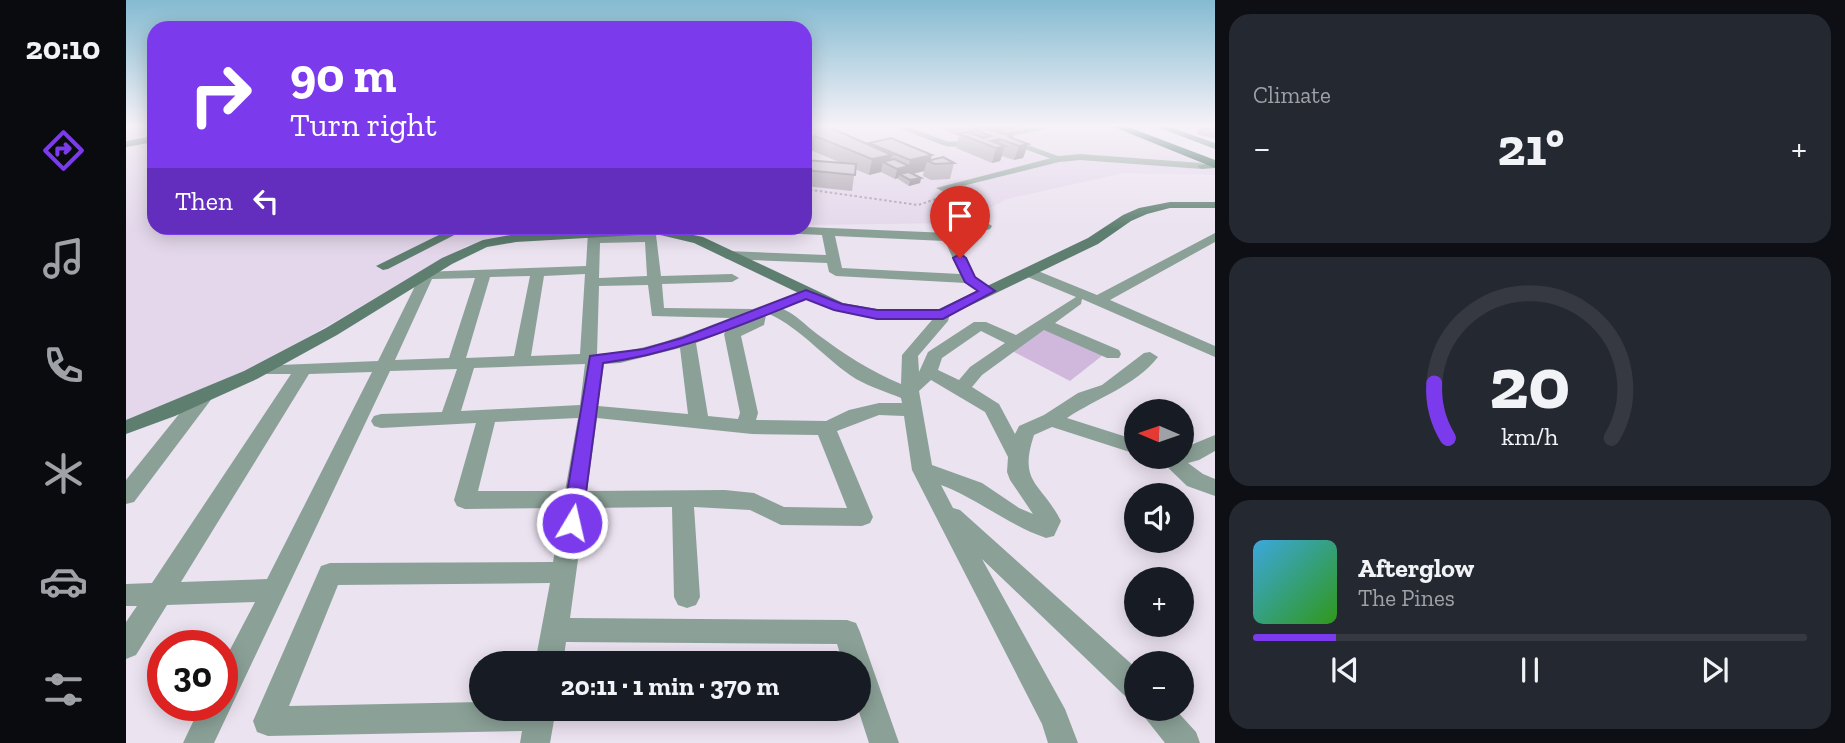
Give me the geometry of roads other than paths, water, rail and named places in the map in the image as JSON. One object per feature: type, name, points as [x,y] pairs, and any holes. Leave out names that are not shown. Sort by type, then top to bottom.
[{"type":"street","points":[[942,188],[1056,160]]},
{"type":"street","points":[[1139,160],[1211,165]]},
{"type":"street","points":[[684,235],[806,294],[839,307],[877,314],[943,314],[1093,241],[1127,218],[1143,211],[1170,205],[1213,206]]},
{"type":"street","points":[[812,230],[950,237],[986,226]]},
{"type":"street","points":[[828,231],[836,272],[970,279],[988,291]]},
{"type":"street","points":[[383,266],[447,235]]},
{"type":"street","points":[[126,427],[203,397],[261,370],[483,244],[516,238],[563,235]]},
{"type":"street","points":[[551,651],[590,411],[594,235]]},
{"type":"street","points":[[616,235],[650,238],[657,313],[764,312],[792,318],[808,335],[863,374],[911,398]]},
{"type":"street","points":[[950,237],[970,279]]},
{"type":"street","points":[[1098,300],[1215,237]]},
{"type":"street","points":[[727,255],[834,259]]},
{"type":"street","points":[[426,275],[538,271],[654,280],[732,278]]},
{"type":"street","points":[[522,361],[538,271]]},
{"type":"street","points":[[1028,272],[1215,352]]},
{"type":"street","points":[[450,417],[484,273]]},
{"type":"street","points":[[238,663],[426,275]]},
{"type":"street","points":[[261,370],[592,360],[645,353],[687,341],[806,294]]},
{"type":"street","points":[[961,388],[975,371],[1076,301]]},
{"type":"street","points":[[745,426],[749,414],[732,334],[758,322],[764,312]]},
{"type":"street","points":[[943,314],[910,355],[911,398],[922,470],[1055,719],[1063,743]]},
{"type":"street","points":[[1043,324],[1113,354]]},
{"type":"street","points":[[381,421],[590,411],[745,426],[825,427],[911,398],[929,372],[934,356],[980,325],[1017,342]]},
{"type":"street","points":[[687,341],[699,422]]},
{"type":"street","points":[[922,470],[974,489],[1012,514],[1046,528],[1050,521],[1022,484],[1015,469],[1016,454],[1026,431],[1051,420],[1085,397],[1108,388],[1150,357]]},
{"type":"street","points":[[126,646],[303,369]]},
{"type":"street","points":[[929,372],[992,408],[1016,454]]},
{"type":"street","points":[[126,496],[203,397]]},
{"type":"street","points":[[486,416],[465,500],[725,498],[754,502],[781,516],[862,517],[825,427]]},
{"type":"street","points":[[1051,420],[1124,443]]},
{"type":"street","points":[[1194,454],[1215,442]]},
{"type":"street","points":[[1182,469],[1195,480],[1215,488]]},
{"type":"street","points":[[684,498],[687,597]]},
{"type":"street","points":[[942,507],[1124,676]]},
{"type":"street","points":[[539,723],[268,721],[330,574],[565,572]]},
{"type":"street","points":[[126,595],[275,590]]},
{"type":"street","points":[[555,630],[847,632],[853,651]]},
{"type":"street","points":[[871,705],[884,743]]},
{"type":"street","points":[[198,743],[209,721]]},
{"type":"street","points":[[1166,721],[1185,743]]}]
